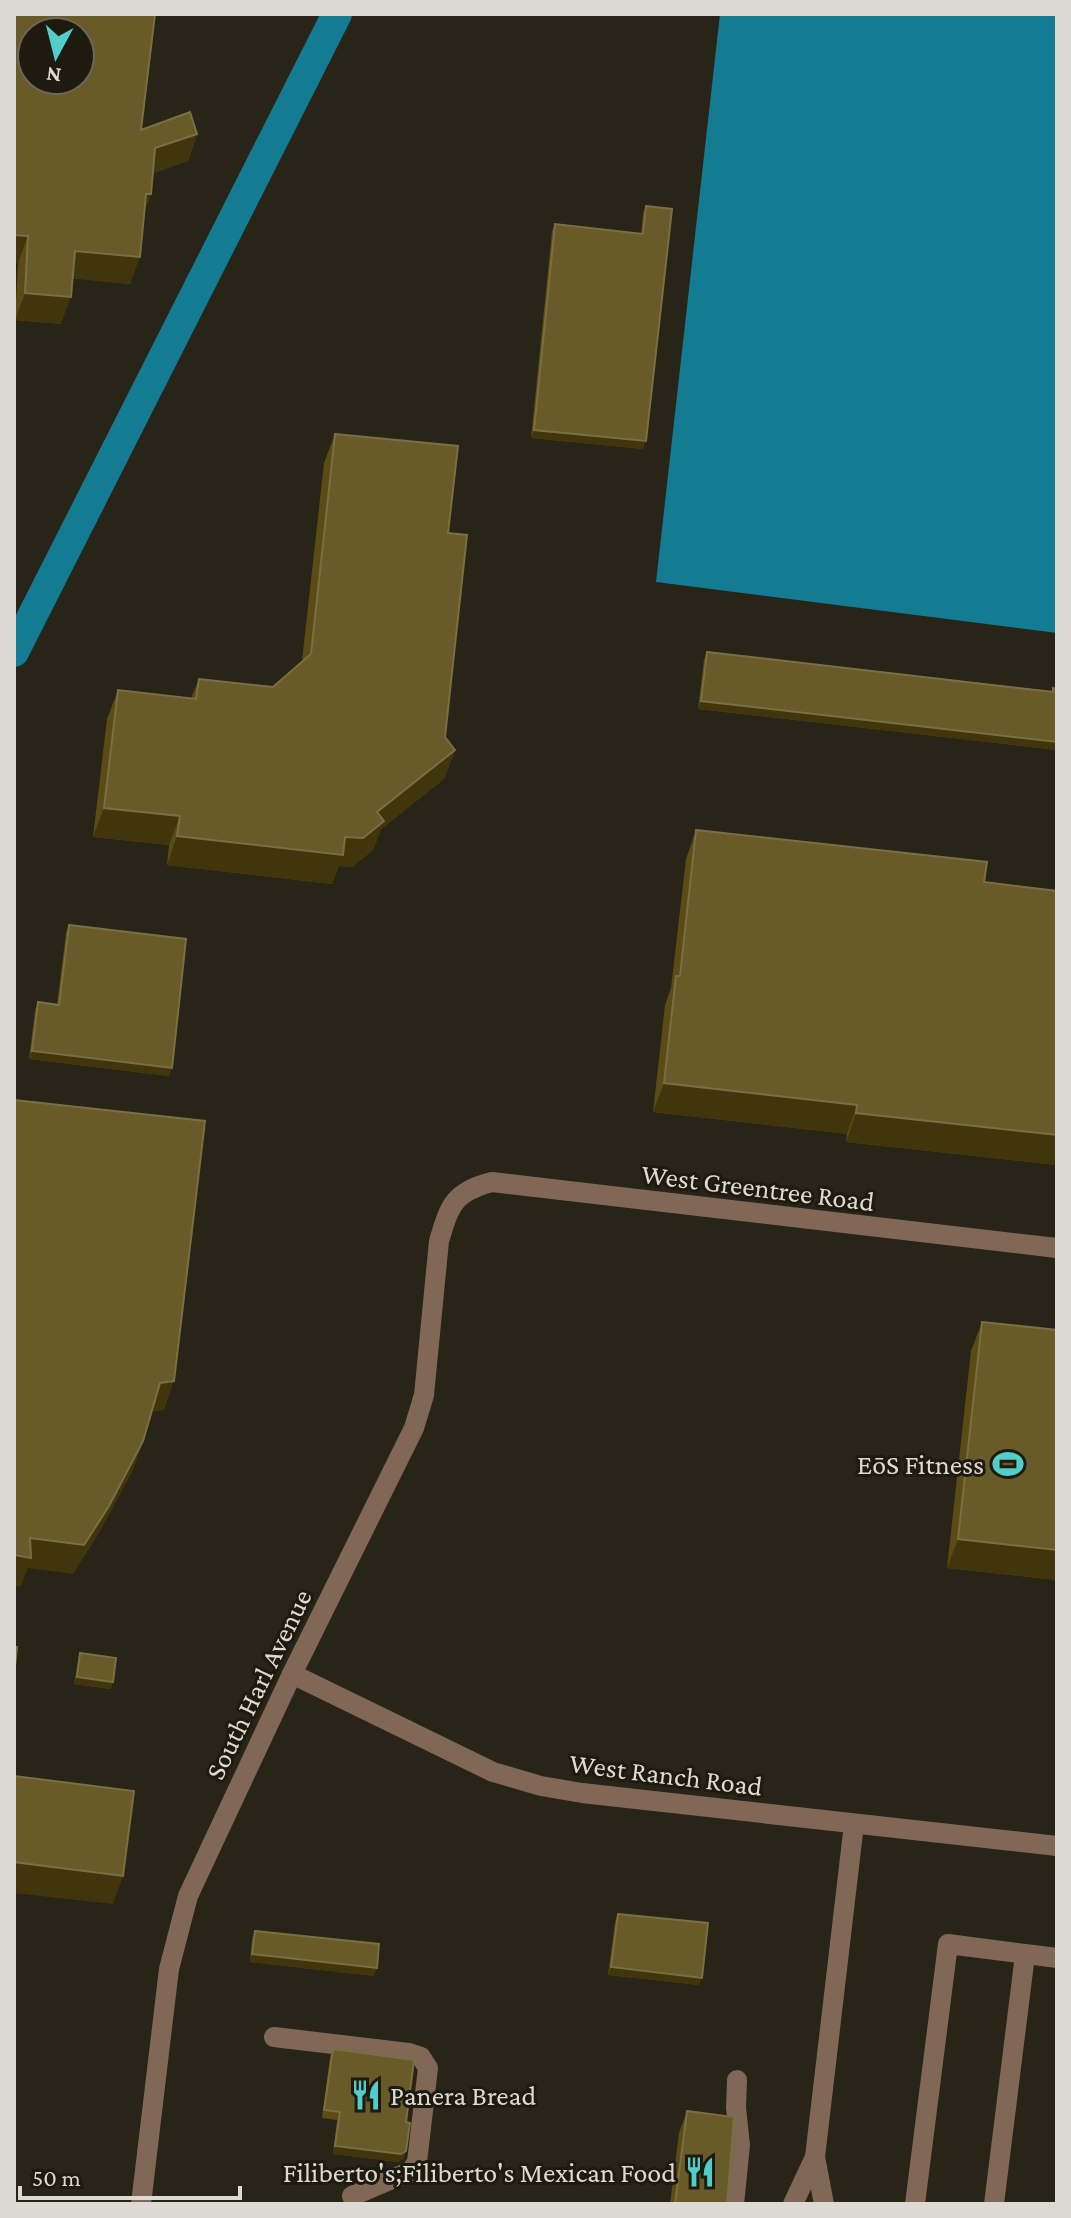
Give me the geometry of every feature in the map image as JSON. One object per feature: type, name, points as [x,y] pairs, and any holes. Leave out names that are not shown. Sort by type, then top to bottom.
[{"type":"street","name":"West Greentree Road","points":[[456,1198],[469,1188],[492,1182],[1057,1248]]},
{"type":"street","name":"South Harl Avenue","points":[[141,2204],[163,2007],[178,1928],[188,1896],[292,1674],[414,1428],[424,1395],[439,1241],[456,1198]]},
{"type":"street","name":"West Ranch Road","points":[[292,1674],[493,1772],[541,1786],[1057,1846]]},
{"type":"street","points":[[824,2204],[815,2157],[854,1824]]},
{"type":"street","points":[[915,2204],[948,1944],[1057,1958]]},
{"type":"street","points":[[994,2204],[1025,1955]]},
{"type":"street","points":[[274,2037],[409,2053],[421,2057],[428,2068],[417,2162],[411,2171],[352,2196]]},
{"type":"street","points":[[734,2204],[740,2145],[737,2080]]},
{"type":"street","points":[[793,2204],[815,2157]]},
{"type":"water","points":[[720,14],[1057,14],[1057,633],[656,582]]},
{"type":"building","points":[[14,14],[155,14],[141,130],[190,112],[197,134],[155,148],[151,194],[146,194],[140,257],[75,251],[71,297],[25,293],[28,236],[14,235]]},
{"type":"building","points":[[646,206],[672,209],[646,441],[534,430],[555,224],[643,234]]},
{"type":"building","points":[[335,434],[458,446],[448,533],[467,535],[445,737],[455,750],[377,812],[384,821],[363,838],[345,837],[343,855],[177,836],[180,816],[104,808],[118,690],[196,699],[199,679],[273,687],[311,654]]},
{"type":"building","points":[[707,652],[1053,692],[1053,688],[1057,689],[1057,742],[701,701]]},
{"type":"building","points":[[696,830],[987,862],[984,882],[1057,891],[1057,1135],[856,1113],[857,1105],[664,1083],[676,976],[680,976]]},
{"type":"building","points":[[69,925],[186,939],[172,1068],[32,1051],[38,1002],[59,1005]]},
{"type":"building","points":[[14,1100],[205,1121],[174,1381],[160,1383],[143,1441],[109,1506],[84,1545],[30,1538],[31,1558],[14,1555]]},
{"type":"building","name":"EōS Fitness","points":[[982,1322],[1057,1330],[1057,1550],[958,1539]]},
{"type":"building","points":[[14,1647],[17,1647],[14,1676]]},
{"type":"building","points":[[80,1653],[116,1658],[113,1682],[77,1677]]},
{"type":"building","points":[[14,1776],[134,1791],[123,1876],[14,1862]]},
{"type":"building","points":[[618,1914],[708,1923],[702,1978],[611,1967]]},
{"type":"building","points":[[255,1931],[379,1944],[377,1968],[252,1954]]},
{"type":"building","name":"Panera Bread","points":[[333,2049],[414,2060],[406,2122],[410,2123],[406,2151],[401,2154],[335,2146],[340,2112],[324,2110]]},
{"type":"building","name":"Filiberto's;Filiberto's Mexican Food","points":[[687,2111],[734,2117],[727,2204],[675,2204]]},
{"type":"waterway","points":[[14,652],[337,14]]},
{"type":"place","name":"EōS Fitness","points":[[1008,1464]]},
{"type":"place","name":"Panera Bread","points":[[366,2095]]},
{"type":"place","name":"Filiberto's;Filiberto's Mexican Food","points":[[700,2172]]}]
